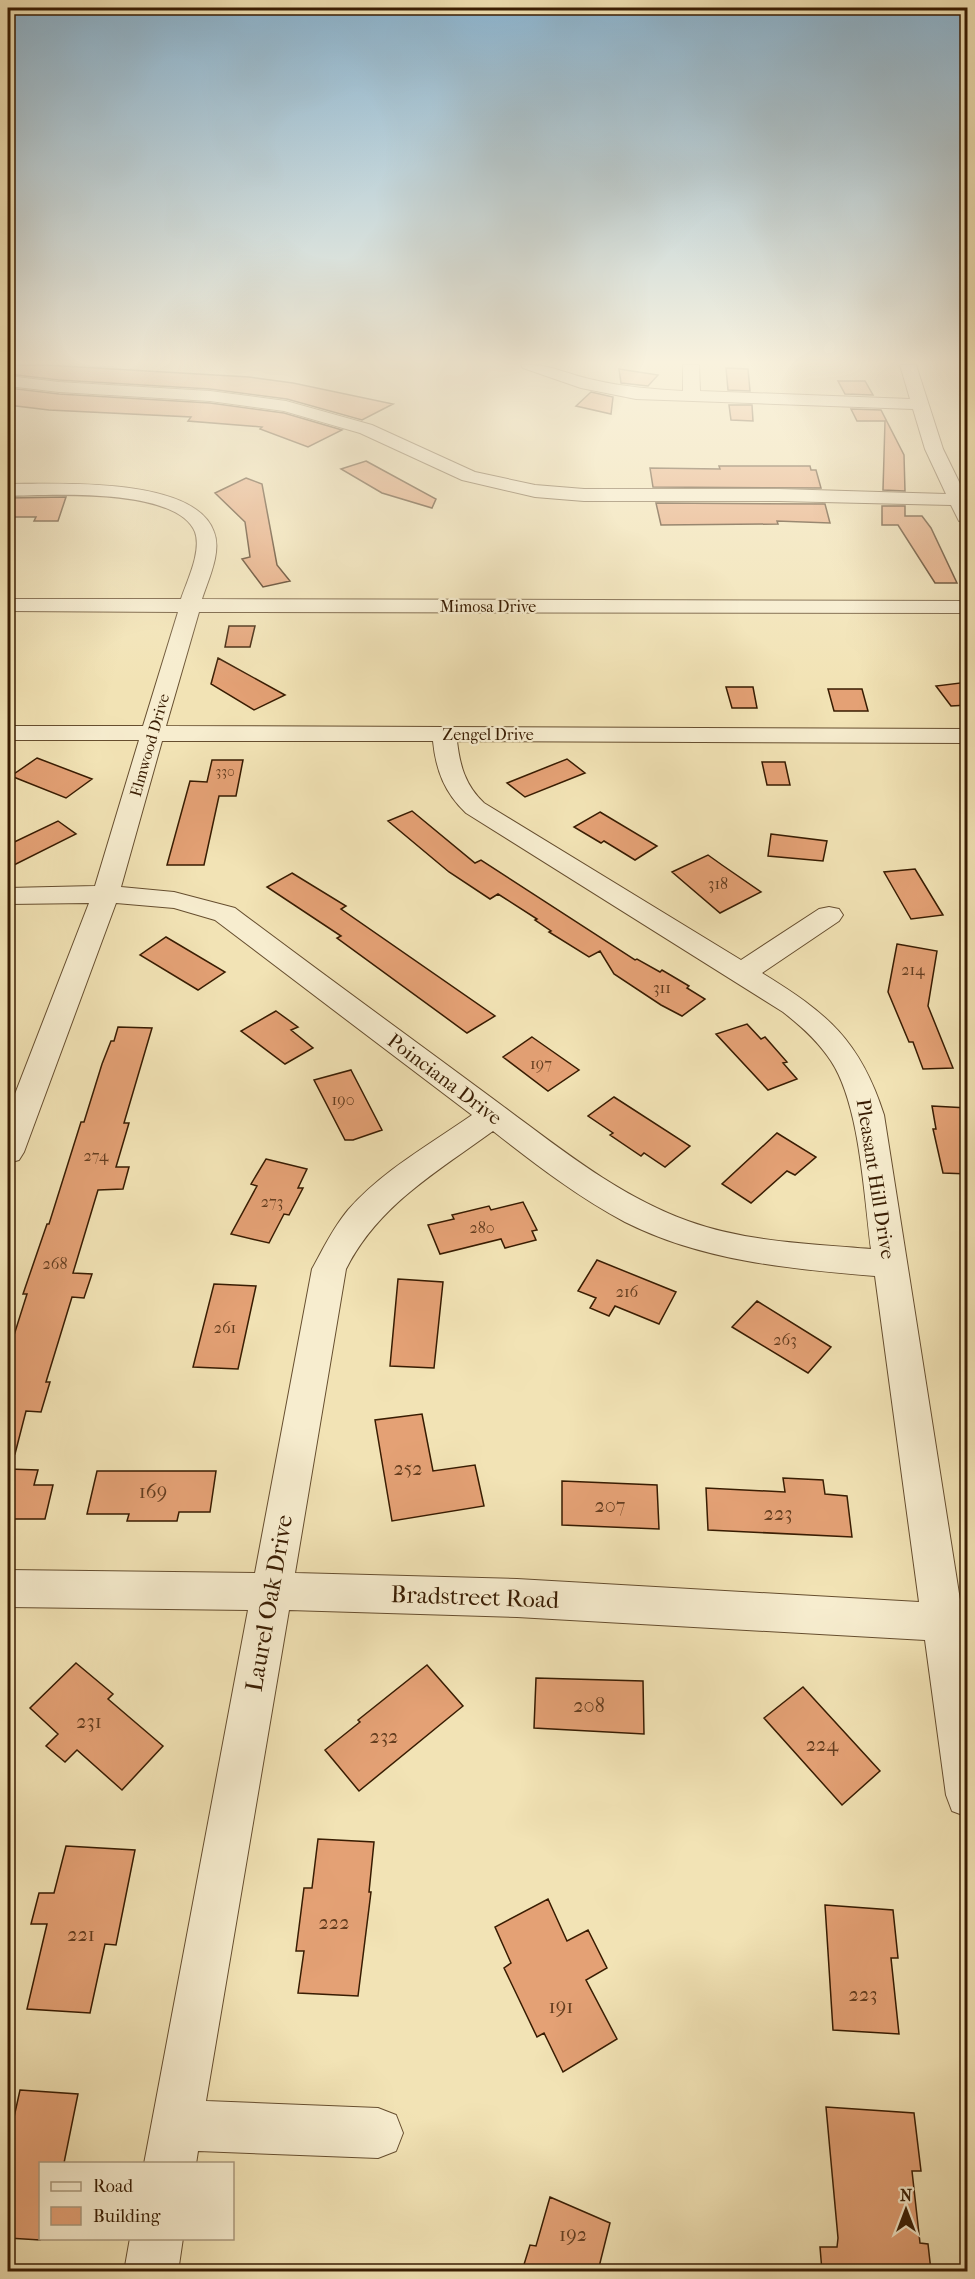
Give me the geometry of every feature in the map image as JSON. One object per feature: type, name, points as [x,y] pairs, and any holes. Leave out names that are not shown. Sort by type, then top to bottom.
[{"type":"street","points":[[459,471],[469,476],[535,491],[584,495],[779,495],[963,500]]},
{"type":"street","points":[[947,471],[963,500],[968,520]]},
{"type":"street","name":"Elmwood Drive","points":[[8,490],[89,490],[127,493],[162,501],[194,517],[203,527],[206,536],[206,551],[105,896],[8,1152]]},
{"type":"street","name":"Mimosa Drive","points":[[8,605],[968,607]]},
{"type":"street","name":"Zengel Drive","points":[[8,733],[968,736]]},
{"type":"street","name":"Pleasant Hill Drive","points":[[444,734],[446,757],[452,777],[461,796],[475,808],[793,1005],[816,1022],[848,1059],[860,1086],[868,1115],[968,1795]]},
{"type":"street","name":"Poinciana Drive","points":[[8,896],[161,897],[184,900],[225,914],[563,1168],[610,1199],[649,1219],[691,1235],[734,1247],[780,1255],[890,1264]]},
{"type":"street","points":[[742,973],[829,915]]},
{"type":"street","name":"Laurel Oak Drive","points":[[173,2144],[329,1269],[340,1245],[363,1213],[384,1192],[494,1115]]},
{"type":"street","name":"Bradstreet Road","points":[[8,1588],[517,1598],[942,1622]]},
{"type":"street","points":[[173,2144],[378,2133]]},
{"type":"street","points":[[151,2271],[157,2240]]},
{"type":"building","points":[[345,471],[385,471],[436,499],[432,508],[382,493]]},
{"type":"building","points":[[651,471],[816,471],[821,488],[653,487]]},
{"type":"building","points":[[884,471],[904,471],[905,491],[883,490]]},
{"type":"building","points":[[246,478],[262,484],[277,565],[290,581],[263,587],[242,559],[250,557],[245,522],[215,493]]},
{"type":"building","points":[[66,497],[58,521],[34,521],[36,517],[8,517],[8,498]]},
{"type":"building","points":[[656,503],[825,504],[830,523],[777,521],[778,524],[661,525]]},
{"type":"building","points":[[882,506],[905,506],[905,516],[922,516],[931,528],[957,583],[935,583],[898,525],[882,525]]},
{"type":"building","points":[[229,626],[255,626],[250,647],[225,647]]},
{"type":"building","points":[[218,658],[285,695],[254,710],[211,684]]},
{"type":"building","points":[[968,682],[968,705],[951,706],[936,686]]},
{"type":"building","points":[[726,687],[753,687],[757,708],[732,708]]},
{"type":"building","points":[[828,689],[862,689],[868,711],[834,711]]},
{"type":"building","points":[[37,758],[92,779],[66,798],[11,776]]},
{"type":"building","points":[[567,759],[585,773],[525,797],[507,783]]},
{"type":"building","points":[[212,760],[243,760],[236,796],[219,796],[204,865],[167,865],[190,781],[207,782]]},
{"type":"building","points":[[762,762],[785,762],[790,785],[767,785]]},
{"type":"building","points":[[412,811],[475,863],[481,860],[635,960],[660,972],[662,970],[689,986],[687,988],[705,999],[682,1016],[614,974],[600,951],[589,957],[549,932],[551,931],[535,920],[537,919],[498,894],[490,899],[449,872],[388,821]]},
{"type":"building","points":[[600,812],[657,846],[635,860],[604,841],[601,843],[574,827]]},
{"type":"building","points":[[58,821],[76,834],[8,868],[8,845]]},
{"type":"building","points":[[771,834],[827,841],[823,861],[768,856]]},
{"type":"building","points":[[708,855],[761,892],[720,913],[672,872]]},
{"type":"building","points":[[915,869],[943,915],[911,919],[884,872]]},
{"type":"building","points":[[292,873],[346,906],[341,909],[495,1016],[467,1033],[337,938],[341,936],[267,887]]},
{"type":"building","points":[[166,937],[225,972],[198,990],[140,955]]},
{"type":"building","points":[[897,944],[937,951],[928,1006],[953,1068],[923,1069],[913,1042],[909,1042],[888,992]]},
{"type":"building","points":[[276,1011],[298,1027],[291,1030],[313,1048],[285,1064],[241,1031]]},
{"type":"building","points":[[747,1024],[761,1039],[765,1037],[787,1062],[783,1063],[797,1079],[768,1090],[716,1034]]},
{"type":"building","points":[[118,1027],[152,1028],[124,1123],[129,1123],[116,1167],[129,1167],[123,1189],[98,1190],[73,1273],[92,1274],[84,1298],[72,1297],[46,1382],[50,1382],[41,1412],[26,1411],[15,1454],[8,1454],[8,1354],[27,1294],[23,1294],[47,1224],[49,1224],[81,1122],[84,1122],[102,1064],[111,1041],[114,1041]]},
{"type":"building","points":[[532,1037],[579,1070],[548,1091],[503,1057]]},
{"type":"building","points":[[351,1070],[382,1130],[353,1140],[345,1140],[314,1080]]},
{"type":"building","points":[[614,1097],[690,1146],[665,1167],[644,1153],[641,1156],[610,1135],[613,1133],[588,1116]]},
{"type":"building","points":[[932,1106],[968,1108],[968,1174],[943,1173],[933,1129],[936,1129]]},
{"type":"building","points":[[777,1133],[816,1157],[795,1175],[787,1171],[751,1203],[722,1184]]},
{"type":"building","points":[[266,1159],[307,1169],[298,1188],[303,1188],[289,1215],[284,1214],[269,1243],[231,1234],[257,1186],[251,1184]]},
{"type":"building","points":[[523,1202],[537,1230],[532,1231],[536,1240],[505,1248],[501,1239],[440,1254],[428,1225],[454,1219],[452,1215],[489,1206],[491,1210]]},
{"type":"building","points":[[597,1260],[676,1292],[659,1324],[615,1306],[609,1316],[590,1308],[596,1298],[578,1291]]},
{"type":"building","points":[[398,1279],[443,1282],[434,1368],[390,1366]]},
{"type":"building","points":[[214,1284],[256,1286],[238,1369],[193,1367]]},
{"type":"building","points":[[757,1301],[831,1347],[808,1373],[732,1327]]},
{"type":"building","points":[[422,1414],[433,1471],[475,1465],[484,1506],[392,1521],[375,1420]]},
{"type":"building","points":[[8,1469],[38,1470],[34,1485],[53,1485],[45,1519],[8,1519]]},
{"type":"building","points":[[97,1471],[216,1471],[210,1512],[179,1512],[177,1521],[127,1521],[129,1514],[87,1514]]},
{"type":"building","points":[[783,1478],[823,1480],[825,1494],[847,1496],[852,1537],[708,1530],[706,1488],[785,1492]]},
{"type":"building","points":[[562,1481],[657,1485],[659,1529],[562,1525]]},
{"type":"building","points":[[76,1663],[113,1694],[108,1699],[163,1746],[122,1790],[77,1750],[65,1762],[46,1746],[58,1734],[30,1708]]},
{"type":"building","points":[[427,1665],[463,1706],[359,1791],[325,1750],[360,1722],[358,1720]]},
{"type":"building","points":[[536,1678],[643,1681],[644,1734],[534,1728]]},
{"type":"building","points":[[803,1687],[880,1771],[842,1805],[764,1718]]},
{"type":"building","points":[[318,1839],[374,1842],[369,1892],[371,1892],[358,1996],[298,1993],[304,1951],[296,1951],[304,1888],[312,1888]]},
{"type":"building","points":[[66,1846],[135,1850],[116,1945],[105,1944],[90,2013],[27,2009],[47,1924],[31,1924],[39,1893],[54,1893]]},
{"type":"building","points":[[548,1899],[567,1941],[588,1930],[607,1968],[586,1980],[617,2039],[563,2072],[544,2033],[537,2037],[504,1968],[511,1963],[495,1927]]},
{"type":"building","points":[[825,1905],[893,1910],[898,1958],[891,1958],[899,2034],[833,2030]]},
{"type":"building","points":[[20,2090],[78,2094],[64,2162],[39,2162],[39,2240],[8,2238],[8,2144]]},
{"type":"building","points":[[826,2107],[914,2113],[921,2171],[912,2171],[920,2243],[928,2244],[931,2271],[822,2271],[820,2247],[837,2247],[838,2238]]},
{"type":"building","points":[[550,2197],[610,2223],[598,2271],[522,2271],[530,2245],[536,2246]]}]
